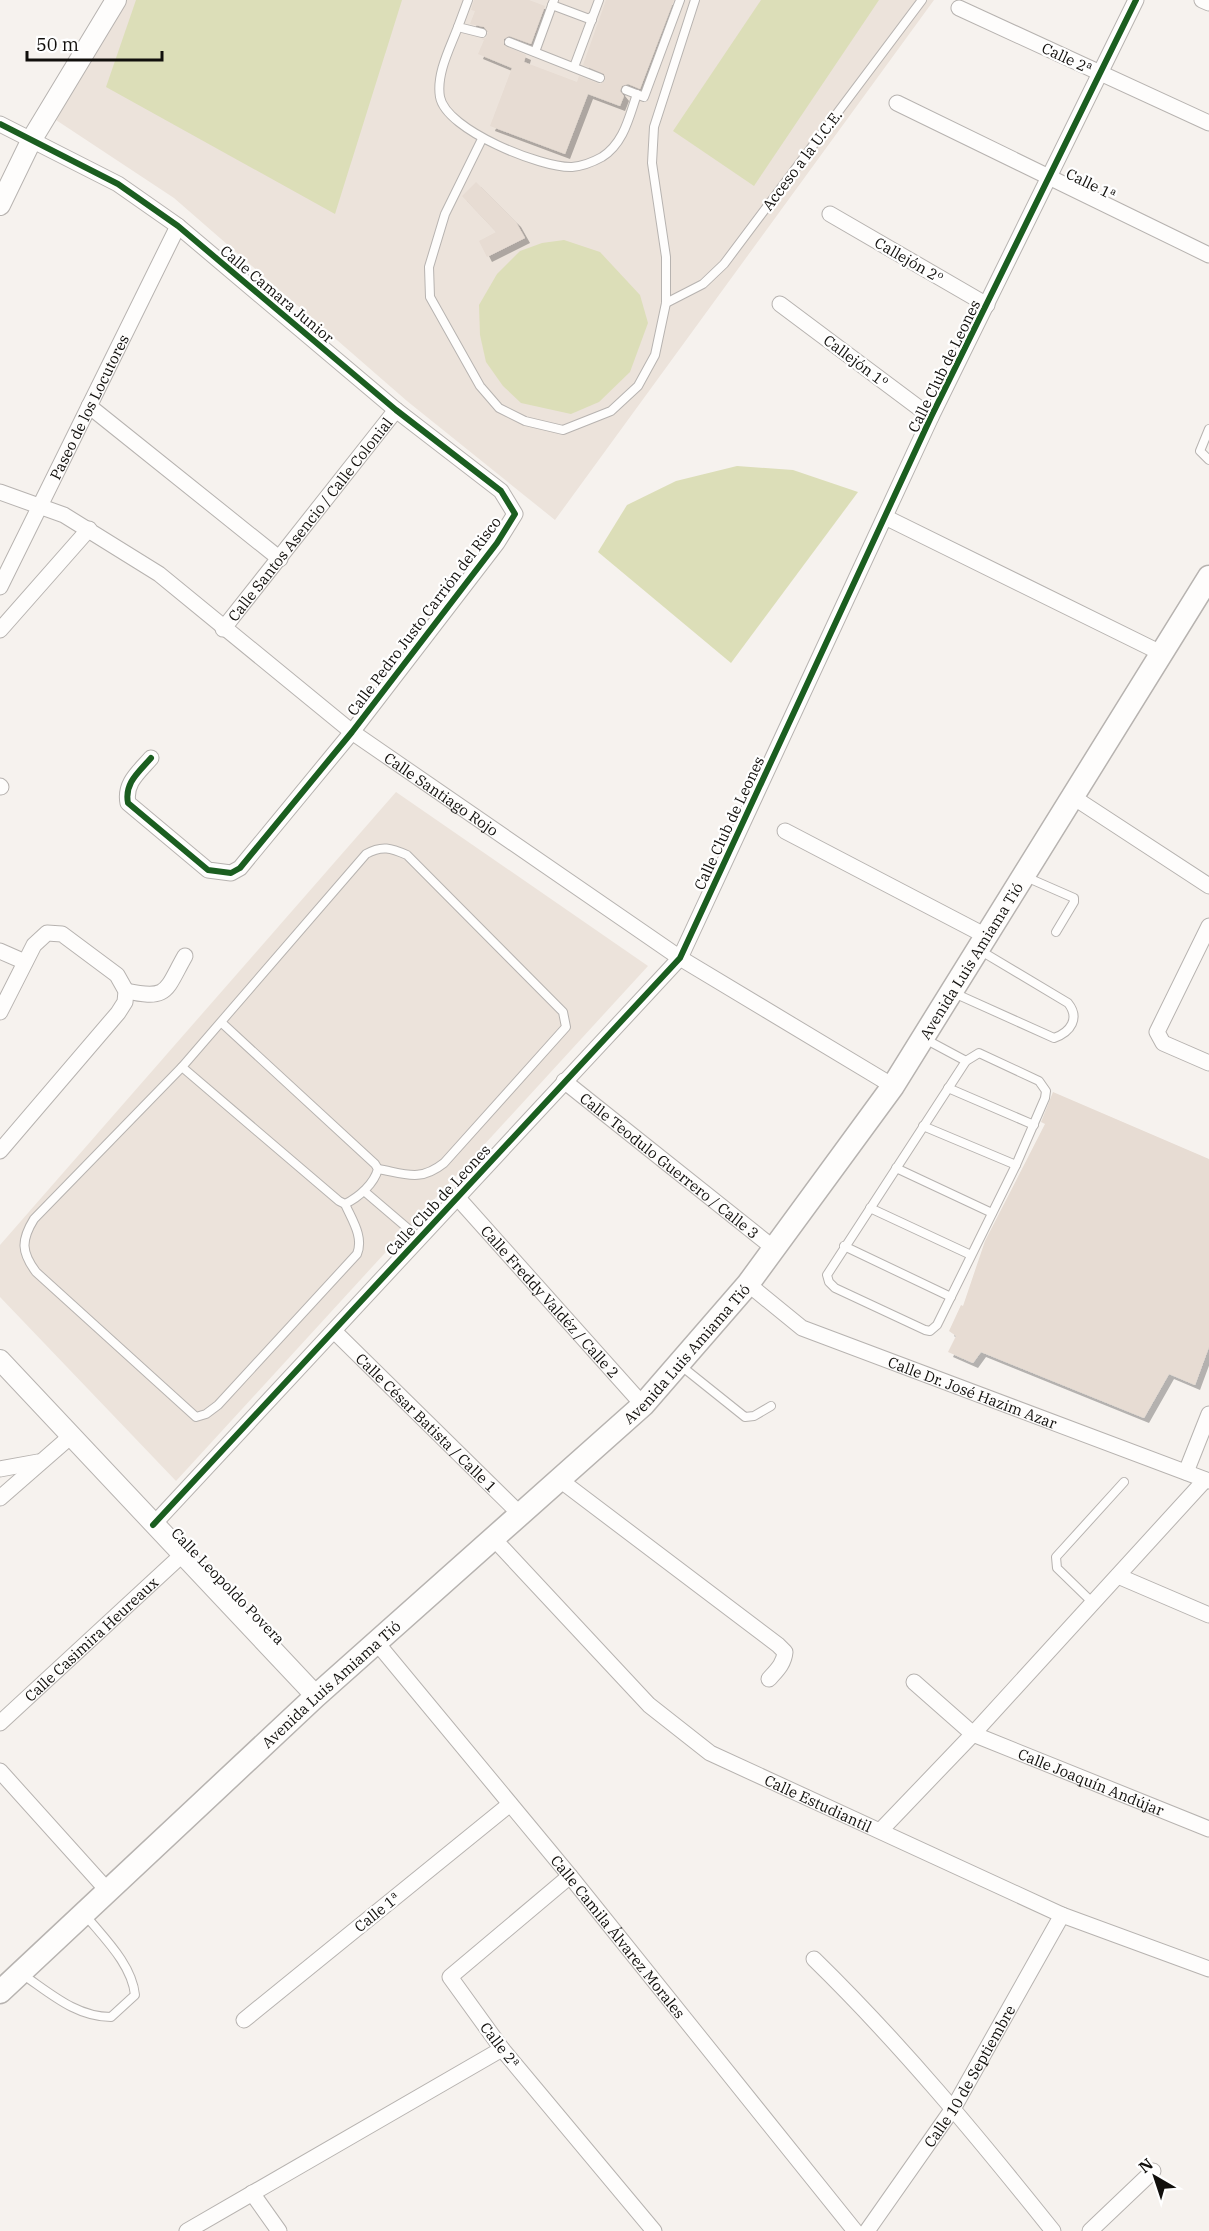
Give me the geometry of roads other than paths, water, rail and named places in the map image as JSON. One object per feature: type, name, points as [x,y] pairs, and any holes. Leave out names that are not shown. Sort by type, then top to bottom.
[{"type":"main road","name":"Avenida Luis Amiama Tió","points":[[0,1992],[316,1696],[643,1405],[748,1284],[776,1250],[893,1086],[984,944],[1209,577]]},
{"type":"street","points":[[0,205],[32,139],[115,0]]},
{"type":"street","name":"Calle Club de Leones","points":[[153,1525],[680,958],[931,417],[1098,72],[1136,0]]},
{"type":"street","points":[[1202,0],[1209,3]]},
{"type":"street","name":"Calle 2ª","points":[[959,8],[1209,123]]},
{"type":"street","name":"Calle 1ª","points":[[897,103],[1209,255]]},
{"type":"street","name":"Calle Camara Junior","points":[[0,124],[118,184],[177,226],[396,410],[501,491],[515,514]]},
{"type":"street","name":"Callejón 2º","points":[[830,214],[987,305]]},
{"type":"street","name":"Paseo de los Locutores","points":[[0,587],[41,508],[177,226]]},
{"type":"street","name":"Callejón 1º","points":[[780,304],[931,417]]},
{"type":"street","points":[[89,406],[280,559]]},
{"type":"street","name":"Calle Santos Asencio / Calle Colonial","points":[[223,629],[396,410]]},
{"type":"street","name":"Calle Santiago Rojo","points":[[0,492],[64,515],[159,574],[223,629],[352,732],[680,958],[893,1086]]},
{"type":"street","name":"Calle Pedro Justo Carrión del Risco","points":[[151,758],[130,782],[126,793],[128,803],[208,870],[231,873],[240,868],[352,732],[497,543],[515,514]]},
{"type":"street","points":[[885,518],[1161,653]]},
{"type":"street","points":[[0,630],[88,529]]},
{"type":"street","points":[[1073,797],[1209,886]]},
{"type":"street","points":[[785,831],[984,944]]},
{"type":"street","points":[[1209,926],[1157,1032],[1163,1043],[1209,1063]]},
{"type":"street","points":[[0,1012],[41,936],[56,932],[62,934],[117,975],[126,991],[125,1002],[118,1013],[0,1151]]},
{"type":"street","points":[[0,951],[25,962]]},
{"type":"street","points":[[126,991],[152,997],[158,995],[166,989],[185,956]]},
{"type":"street","name":"Calle Teodulo Guerrero / Calle 3","points":[[564,1081],[776,1250]]},
{"type":"street","name":"Calle Freddy Valdéz / Calle 2","points":[[457,1197],[643,1405]]},
{"type":"street","name":"Calle Dr. José Hazim Azar","points":[[748,1284],[802,1328],[1207,1480]]},
{"type":"street","name":"Calle César Batista / Calle 1","points":[[334,1331],[521,1515]]},
{"type":"street","name":"Calle Leopoldo Povera","points":[[0,1360],[316,1696]]},
{"type":"street","points":[[1186,1472],[1209,1414]]},
{"type":"street","points":[[0,1498],[38,1462],[71,1436]]},
{"type":"street","points":[[0,1469],[38,1462]]},
{"type":"street","points":[[560,1480],[778,1645],[785,1652],[783,1664],[769,1680]]},
{"type":"street","points":[[881,1830],[973,1734],[1207,1480]]},
{"type":"street","name":"Calle Estudiantil","points":[[494,1539],[649,1705],[710,1753],[1062,1915],[1209,1969]]},
{"type":"street","name":"Calle Casimira Heureaux","points":[[0,1723],[183,1554]]},
{"type":"street","points":[[1118,1576],[1209,1615]]},
{"type":"street","name":"Calle Camila Álvarez Morales","points":[[377,1643],[570,1876],[855,2231]]},
{"type":"street","name":"Calle Joaquín Andújar","points":[[914,1682],[973,1734],[1209,1829]]},
{"type":"street","points":[[0,1771],[108,1892]]},
{"type":"street","name":"Calle 1ª","points":[[244,2020],[510,1804]]},
{"type":"street","name":"Calle 2ª","points":[[570,1876],[450,1977],[502,2049],[654,2231]]},
{"type":"street","name":"Calle 10 de Septiembre","points":[[867,2231],[954,2107],[1062,1915]]},
{"type":"street","points":[[814,1959],[876,2020],[954,2107],[1053,2231]]},
{"type":"street","points":[[186,2231],[502,2049]]},
{"type":"street","points":[[1090,2231],[1153,2171]]},
{"type":"street","points":[[252,2193],[279,2231]]},
{"type":"lane","points":[[468,0],[440,79],[440,98],[448,116],[482,139],[552,165],[572,167],[587,164],[604,156],[620,141],[637,94]]},
{"type":"lane","points":[[574,67],[599,0]]},
{"type":"lane","points":[[626,90],[644,97],[680,0]]},
{"type":"lane","points":[[482,139],[445,214],[429,267],[430,297],[480,386],[499,408],[525,421],[563,429],[611,411],[638,386],[655,355],[666,303],[666,257],[652,163],[654,127],[695,0]]},
{"type":"lane","name":"Acceso a la U.C.E.","points":[[666,303],[704,284],[724,264],[922,0]]},
{"type":"lane","points":[[535,52],[553,2],[591,18]]},
{"type":"lane","points":[[458,27],[482,33]]},
{"type":"lane","points":[[509,42],[600,78]]},
{"type":"lane","points":[[1209,429],[1200,451],[1209,460]]},
{"type":"lane","points":[[182,1067],[339,1202],[345,1204],[361,1245],[357,1254],[218,1405],[206,1414],[196,1417],[36,1272],[26,1259],[22,1245],[25,1234],[34,1219],[222,1023],[366,854],[377,847],[389,847],[407,855],[514,960],[563,1012],[567,1021],[559,1035],[444,1163],[432,1172],[416,1176],[378,1169],[222,1023]]},
{"type":"lane","points":[[1024,877],[1074,898],[1074,902],[1056,932]]},
{"type":"lane","points":[[953,992],[1054,1038],[1065,1034],[1073,1022],[1074,1011],[1068,1003],[984,944]]},
{"type":"lane","points":[[923,1039],[966,1061]]},
{"type":"lane","points":[[986,1054],[1039,1081],[1046,1091],[1016,1165],[937,1325],[930,1331],[835,1288],[829,1282],[827,1275],[966,1061],[973,1055],[986,1054]]},
{"type":"lane","points":[[948,1088],[1034,1125]]},
{"type":"lane","points":[[923,1126],[1016,1165]]},
{"type":"lane","points":[[896,1168],[992,1213]]},
{"type":"lane","points":[[345,1204],[364,1191],[378,1169]]},
{"type":"lane","points":[[364,1191],[419,1238]]},
{"type":"lane","points":[[870,1208],[971,1255]]},
{"type":"lane","points":[[844,1246],[951,1297]]},
{"type":"lane","points":[[678,1364],[745,1417],[754,1416],[771,1406]]},
{"type":"lane","points":[[1093,1603],[1057,1568],[1056,1557],[1124,1482]]},
{"type":"lane","points":[[21,1973],[65,2004],[87,2014],[111,2017],[124,2007],[135,1995],[134,1984],[114,1950],[84,1914]]}]
